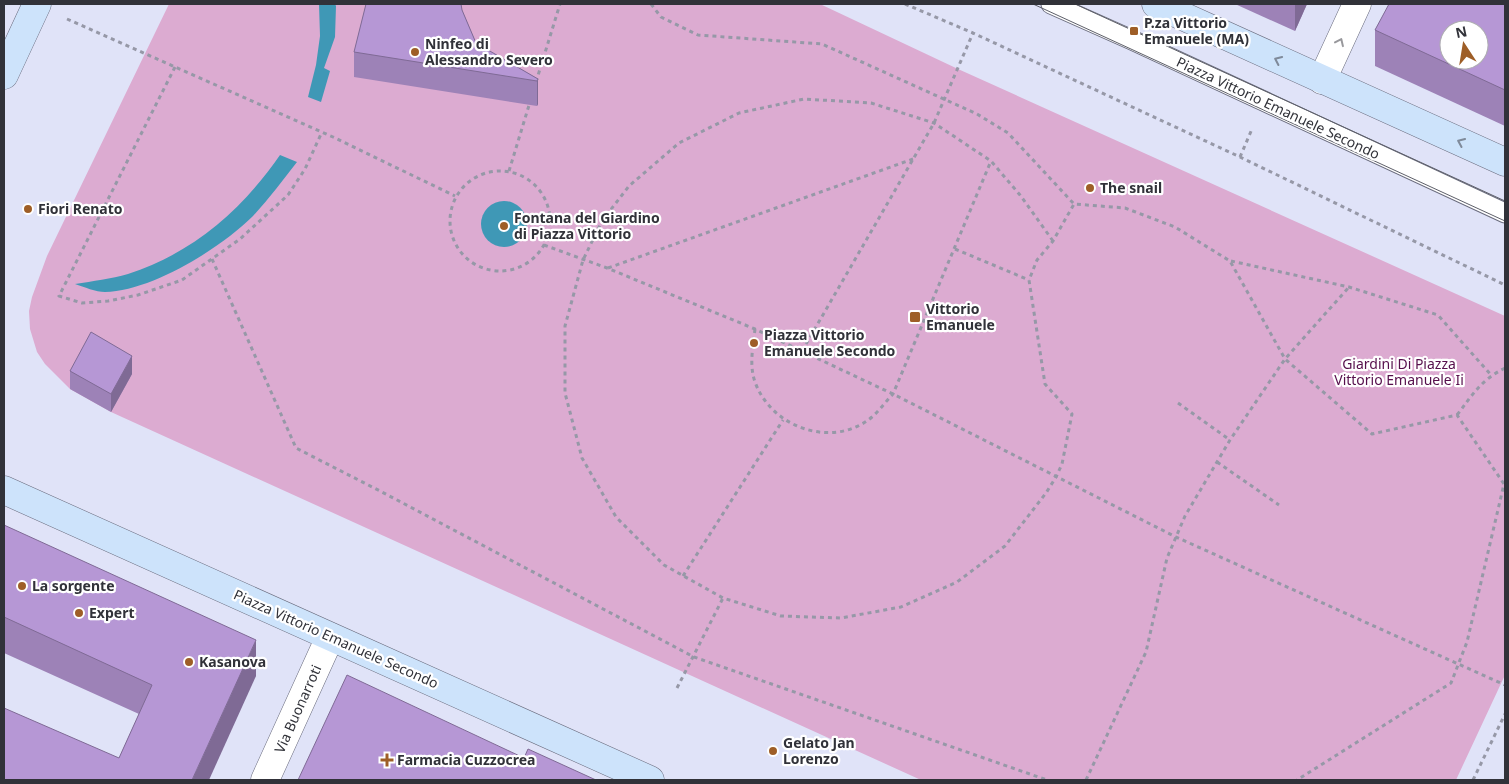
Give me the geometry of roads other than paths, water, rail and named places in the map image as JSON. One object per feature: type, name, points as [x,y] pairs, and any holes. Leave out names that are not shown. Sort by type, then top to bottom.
[{"type":"main road","points":[[4,75],[37,4]]},
{"type":"main road","points":[[1156,4],[1505,162]]},
{"type":"main road","name":"Piazza Vittorio Emanuele Secondo","points":[[10,489],[330,637],[650,780]]},
{"type":"street","points":[[1322,80],[1357,4]]},
{"type":"street","name":"Via Buonarroti","points":[[265,780],[330,637]]},
{"type":"lane","name":"Piazza Vittorio Emanuele Secondo","points":[[1051,4],[1505,213]]},
{"type":"water","points":[[319,4],[335,4],[336,6],[335,37],[324,68],[330,71],[321,102],[308,97],[316,65],[320,36]]},
{"type":"water","points":[[280,155],[297,162],[253,216],[205,254],[164,276],[124,290],[101,292],[75,284],[128,274],[152,265],[195,242],[249,194]]},
{"type":"water","points":[[504,201],[517,205],[523,211],[527,224],[523,237],[517,243],[504,247],[491,243],[485,237],[481,224],[485,211],[491,205]]},
{"type":"tram line","points":[[1033,4],[1505,221]]},
{"type":"tram line","points":[[1075,4],[1505,201]]},
{"type":"place","name":"P.za Vittorio Emanuele (MA)","points":[[1134,31]]},
{"type":"place","name":"Ninfeo di Alessandro Severo","points":[[415,52]]},
{"type":"place","name":"The snail","points":[[1090,188]]},
{"type":"place","name":"Fiori Renato","points":[[28,209]]},
{"type":"place","name":"Fontana del Giardino di Piazza Vittorio","points":[[504,226]]},
{"type":"place","name":"Vittorio Emanuele","points":[[915,317]]},
{"type":"place","name":"Piazza Vittorio Emanuele Secondo","points":[[754,343]]},
{"type":"place","name":"La sorgente","points":[[22,586]]},
{"type":"place","name":"Expert","points":[[79,613]]},
{"type":"place","name":"Kasanova","points":[[189,662]]},
{"type":"place","name":"Gelato Jan Lorenzo","points":[[773,751]]},
{"type":"place","name":"Farmacia Cuzzocrea","points":[[387,760]]},
{"type":"park label","name":"Giardini Di Piazza Vittorio Emanuele Ii","points":[[1399,372]]}]
